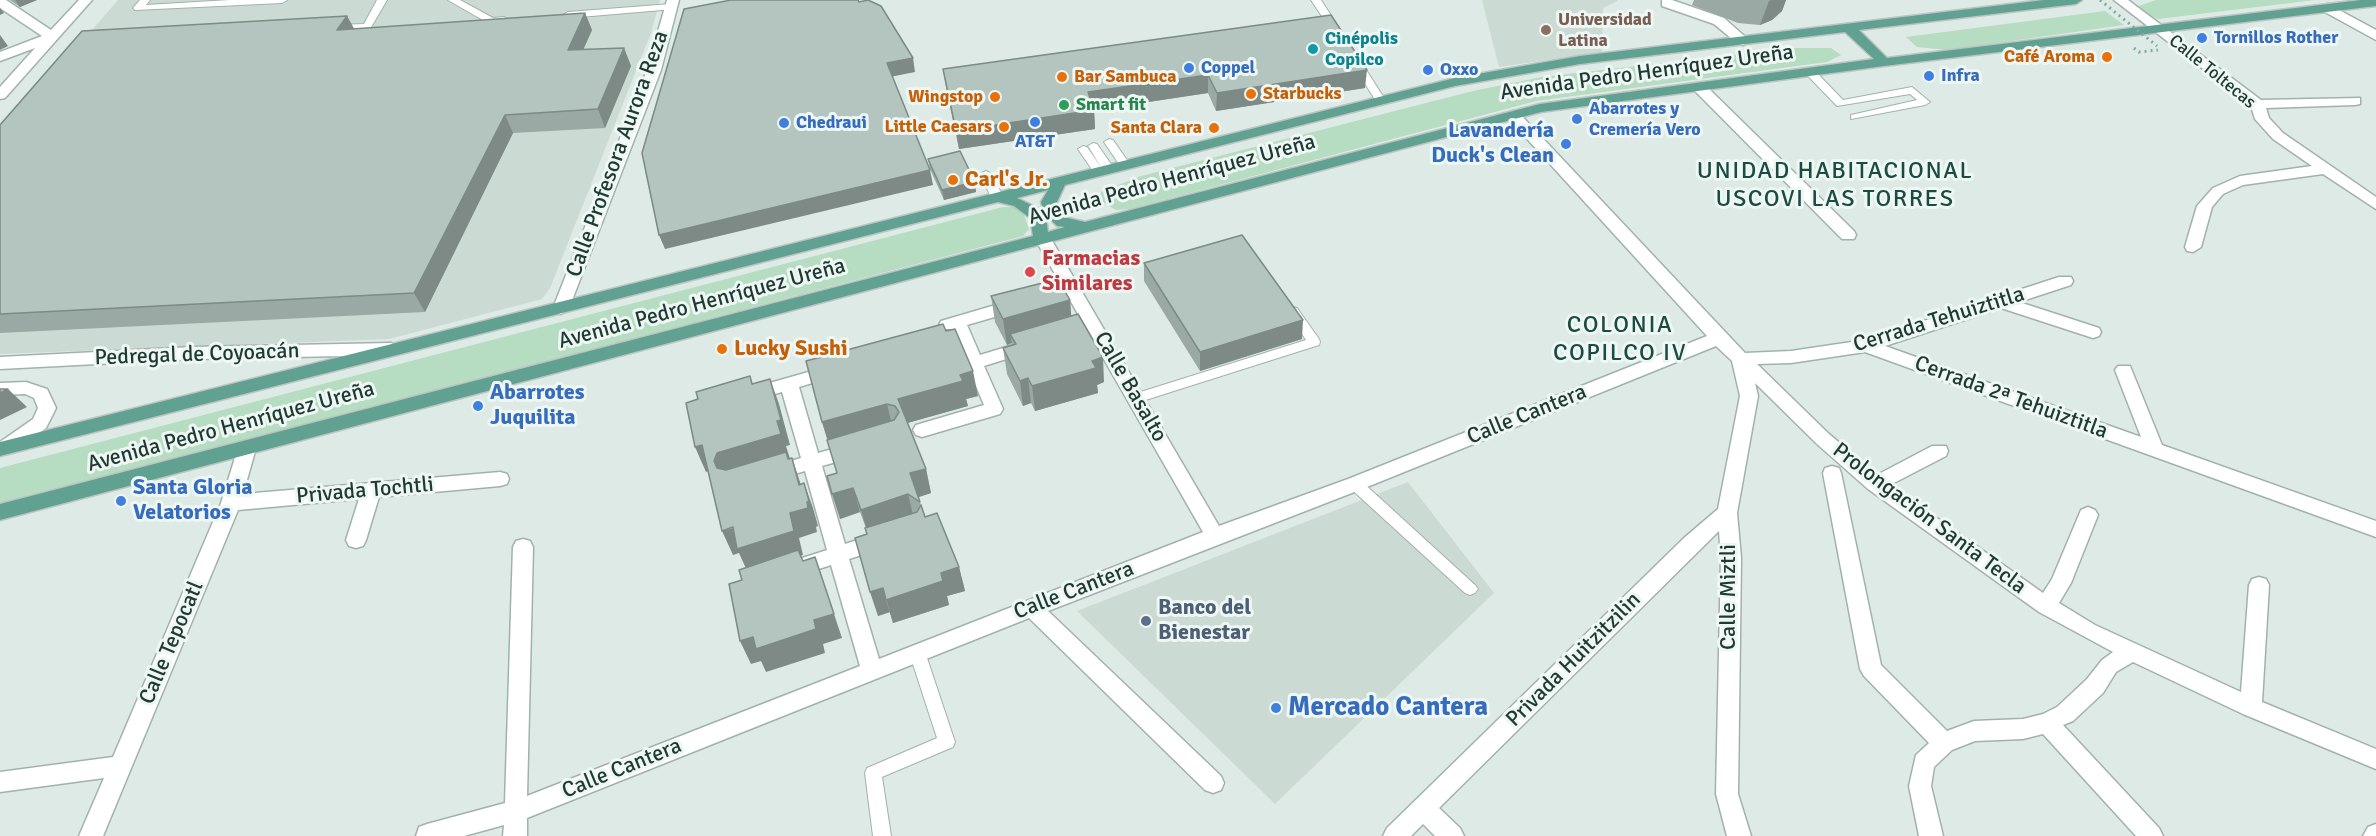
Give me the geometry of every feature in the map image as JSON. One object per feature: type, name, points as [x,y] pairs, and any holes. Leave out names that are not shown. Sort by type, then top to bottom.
[{"type":"main road","name":"Avenida Pedro Henríquez Ureña","points":[[3,448],[1104,170],[1510,71],[2076,0]]},
{"type":"main road","name":"Avenida Pedro Henríquez Ureña","points":[[0,512],[1540,108],[1812,74],[1884,62],[2376,2]]},
{"type":"main road","points":[[1850,29],[1884,62]]},
{"type":"main road","points":[[1059,182],[1049,202],[1052,213],[1063,222],[1088,228]]},
{"type":"main road","points":[[997,197],[1019,203],[1034,211],[1038,217],[1040,234],[1043,239]]},
{"type":"street","points":[[0,95],[86,0]]},
{"type":"street","name":"Calle Toltecas","points":[[2120,0],[2258,104],[2262,119],[2278,136],[2376,204]]},
{"type":"street","points":[[0,2],[52,37]]},
{"type":"street","points":[[1667,3],[1719,21],[1743,40]]},
{"type":"street","name":"Calle Profesora Aurora Reza","points":[[561,308],[645,96],[672,4]]},
{"type":"street","points":[[2328,8],[2376,36]]},
{"type":"street","points":[[0,57],[52,37]]},
{"type":"street","points":[[1701,88],[1848,235]]},
{"type":"street","points":[[2258,104],[2355,101]]},
{"type":"street","name":"Prolongación Santa Tecla","points":[[1513,115],[1719,338],[1823,439],[1875,484],[2046,606],[2131,652],[2251,707],[2376,759]]},
{"type":"street","points":[[2193,247],[2205,206],[2218,191],[2240,181],[2324,169]]},
{"type":"street","name":"Calle Basalto","points":[[1043,239],[1215,536]]},
{"type":"street","name":"Cerrada Tehuiztitla","points":[[1740,359],[1791,357],[1866,346],[2065,281]]},
{"type":"street","points":[[927,331],[1033,300]]},
{"type":"street","points":[[2001,302],[2093,332]]},
{"type":"street","points":[[922,430],[994,409],[976,362],[957,322]]},
{"type":"street","points":[[1076,332],[1095,326]]},
{"type":"street","name":"Calle Cantera","points":[[427,835],[517,811],[1031,607],[1355,484],[1719,338]]},
{"type":"street","points":[[976,362],[1043,342]]},
{"type":"street","name":"Cerrada 2ª Tehuiztitla","points":[[1866,346],[2376,529]]},
{"type":"street","name":"Pedregal de Coyoacán","points":[[0,363],[194,353],[394,349]]},
{"type":"street","name":"Calle Miztli","points":[[1739,836],[1727,794],[1731,558],[1727,513],[1749,396],[1740,359]]},
{"type":"street","points":[[735,400],[845,368]]},
{"type":"street","name":"Cerrada 2ª Tehuiztitla","points":[[2124,370],[2155,451]]},
{"type":"street","points":[[789,385],[872,670]]},
{"type":"street","points":[[0,389],[26,388],[41,394],[47,408],[40,423],[3,448]]},
{"type":"street","points":[[757,478],[874,444]]},
{"type":"street","name":"Calle Tepocatl","points":[[91,836],[231,503],[247,448]]},
{"type":"street","points":[[1875,484],[1939,451]]},
{"type":"street","points":[[1832,473],[1870,669],[1944,743]]},
{"type":"street","name":"Privada Tochtli","points":[[231,503],[500,479]]},
{"type":"street","points":[[356,540],[371,492]]},
{"type":"street","name":"Privada Huitzitzilin","points":[[1395,836],[1691,544],[1727,513]]},
{"type":"street","points":[[2046,606],[2061,583],[2088,515]]},
{"type":"street","points":[[771,576],[893,536]]},
{"type":"street","points":[[515,836],[523,548]]},
{"type":"street","points":[[2251,707],[2259,585]]},
{"type":"street","points":[[1031,607],[1213,783]]},
{"type":"street","points":[[1931,836],[1920,786],[1924,762],[1944,743],[1974,731],[2023,729],[2047,723],[2065,714],[2095,686],[2109,666],[2131,652]]},
{"type":"street","points":[[2047,723],[2151,836]]},
{"type":"street","points":[[0,782],[120,766]]},
{"type":"street","points":[[1423,809],[1452,836]]},
{"type":"lane","points":[[145,0],[138,8],[282,0]]},
{"type":"lane","points":[[320,29],[367,27],[382,0]]},
{"type":"lane","points":[[453,0],[491,21],[513,19]]},
{"type":"lane","points":[[1316,0],[1340,37]]},
{"type":"lane","points":[[558,16],[672,4]]},
{"type":"lane","points":[[1352,56],[1381,101]]},
{"type":"lane","points":[[1812,74],[1841,104],[1912,90],[1925,102],[1855,117]]},
{"type":"lane","points":[[1109,142],[1125,165]]},
{"type":"lane","points":[[1088,147],[1104,170]]},
{"type":"lane","points":[[986,174],[997,197]]},
{"type":"lane","points":[[1136,398],[1314,342],[1282,296]]},
{"type":"lane","points":[[1355,484],[1470,589]]},
{"type":"lane","points":[[882,836],[873,772],[947,742],[917,652]]},
{"type":"path","points":[[2100,0],[2162,49],[2139,52]]},
{"type":"shaded area","points":[[118,0],[660,0],[651,33],[550,288],[542,299],[389,339],[0,354],[0,136]]},
{"type":"shaded area","name":"Universidad Latina","points":[[1482,0],[1618,1],[1603,8],[1602,52],[1499,67]]},
{"type":"shaded area","name":"Mercado Cantera","points":[[1408,482],[1494,593],[1275,804],[1077,611]]},
{"type":"green space","points":[[2156,0],[2315,0],[2158,19],[2147,15],[2139,6]]},
{"type":"green space","points":[[2105,11],[2124,25],[1948,50],[1917,47],[1906,37]]},
{"type":"green space","points":[[1792,48],[1831,48],[1841,55],[1827,62],[1536,101],[1129,209],[1116,210],[1099,200],[1101,192],[1141,176],[1473,91],[1542,77]]},
{"type":"green space","points":[[1003,207],[1014,207],[1023,212],[1029,229],[1023,236],[0,505],[0,468]]},
{"type":"building","name":"Chedraui","points":[[731,0],[858,0],[859,2],[868,0],[881,6],[913,58],[887,63],[930,170],[659,235],[642,153],[684,9]]},
{"type":"building","points":[[585,13],[568,50],[624,48],[598,109],[505,115],[414,293],[0,314],[0,125],[82,31],[347,16],[337,30]]},
{"type":"building","points":[[1331,15],[1367,70],[1217,93],[1208,75],[1088,92],[1094,110],[956,131],[943,69]]},
{"type":"building","name":"Carl's Jr.","points":[[960,151],[975,182],[942,190],[928,159]]},
{"type":"building","points":[[1242,235],[1303,320],[1200,352],[1144,263]]},
{"type":"building","points":[[1058,279],[1070,300],[1003,319],[991,296]]},
{"type":"building","points":[[1078,314],[1103,357],[1092,361],[1096,368],[1032,386],[1028,378],[1020,381],[1003,348],[1016,344],[1010,334]]},
{"type":"building","points":[[943,324],[946,331],[955,329],[973,371],[960,375],[963,381],[898,399],[926,469],[910,473],[920,502],[908,494],[861,510],[853,488],[832,494],[827,476],[837,473],[827,440],[894,420],[899,412],[895,406],[887,404],[822,422],[806,361]]},
{"type":"building","points":[[750,376],[752,384],[770,379],[781,420],[777,421],[781,434],[717,453],[714,461],[717,468],[726,470],[786,452],[788,459],[792,458],[799,485],[804,483],[809,501],[807,502],[808,508],[790,513],[794,531],[737,549],[733,527],[722,531],[702,445],[695,447],[686,403],[698,399],[696,392]]},
{"type":"building","points":[[921,505],[925,517],[937,513],[959,567],[941,573],[943,581],[886,600],[883,588],[870,592],[855,538],[867,534],[865,528],[917,512]]},
{"type":"building","points":[[798,550],[803,561],[815,557],[834,614],[814,620],[816,629],[756,649],[753,637],[740,641],[729,584],[742,580],[739,570]]},
{"type":"place","name":"Universidad Latina","points":[[1546,30]]},
{"type":"place","name":"Tornillos Rother","points":[[2202,38]]},
{"type":"place","name":"Cinépolis Copilco","points":[[1313,49]]},
{"type":"place","name":"Café Aroma","points":[[2107,57]]},
{"type":"place","name":"Coppel","points":[[1189,68]]},
{"type":"place","name":"Oxxo","points":[[1428,70]]},
{"type":"place","name":"Infra","points":[[1929,76]]},
{"type":"place","name":"Bar Sambuca","points":[[1062,77]]},
{"type":"place","name":"Starbucks","points":[[1251,94]]},
{"type":"place","name":"Wingstop","points":[[995,97]]},
{"type":"place","name":"Smart fit","points":[[1064,105]]},
{"type":"place","name":"Abarrotes y Cremería Vero","points":[[1577,119]]},
{"type":"place","name":"AT&T","points":[[1035,122]]},
{"type":"place","name":"Chedraui","points":[[784,123]]},
{"type":"place","name":"Little Caesars","points":[[1004,127]]},
{"type":"place","name":"Santa Clara","points":[[1214,128]]},
{"type":"place","name":"Lavandería Duck's Clean","points":[[1566,144]]},
{"type":"place","name":"Carl's Jr.","points":[[953,180]]},
{"type":"place","name":"Farmacias Similares","points":[[1030,272]]},
{"type":"place","name":"Lucky Sushi","points":[[722,349]]},
{"type":"place","name":"Abarrotes Juquilita","points":[[478,406]]},
{"type":"place","name":"Santa Gloria Velatorios","points":[[121,501]]},
{"type":"place","name":"Banco del Bienestar","points":[[1146,621]]},
{"type":"place","name":"Mercado Cantera","points":[[1276,708]]},
{"type":"district","name":"UNIDAD HABITACIONAL USCOVI LAS TORRES","points":[[1835,186]]},
{"type":"district","name":"COLONIA COPILCO IV","points":[[1620,340]]}]
